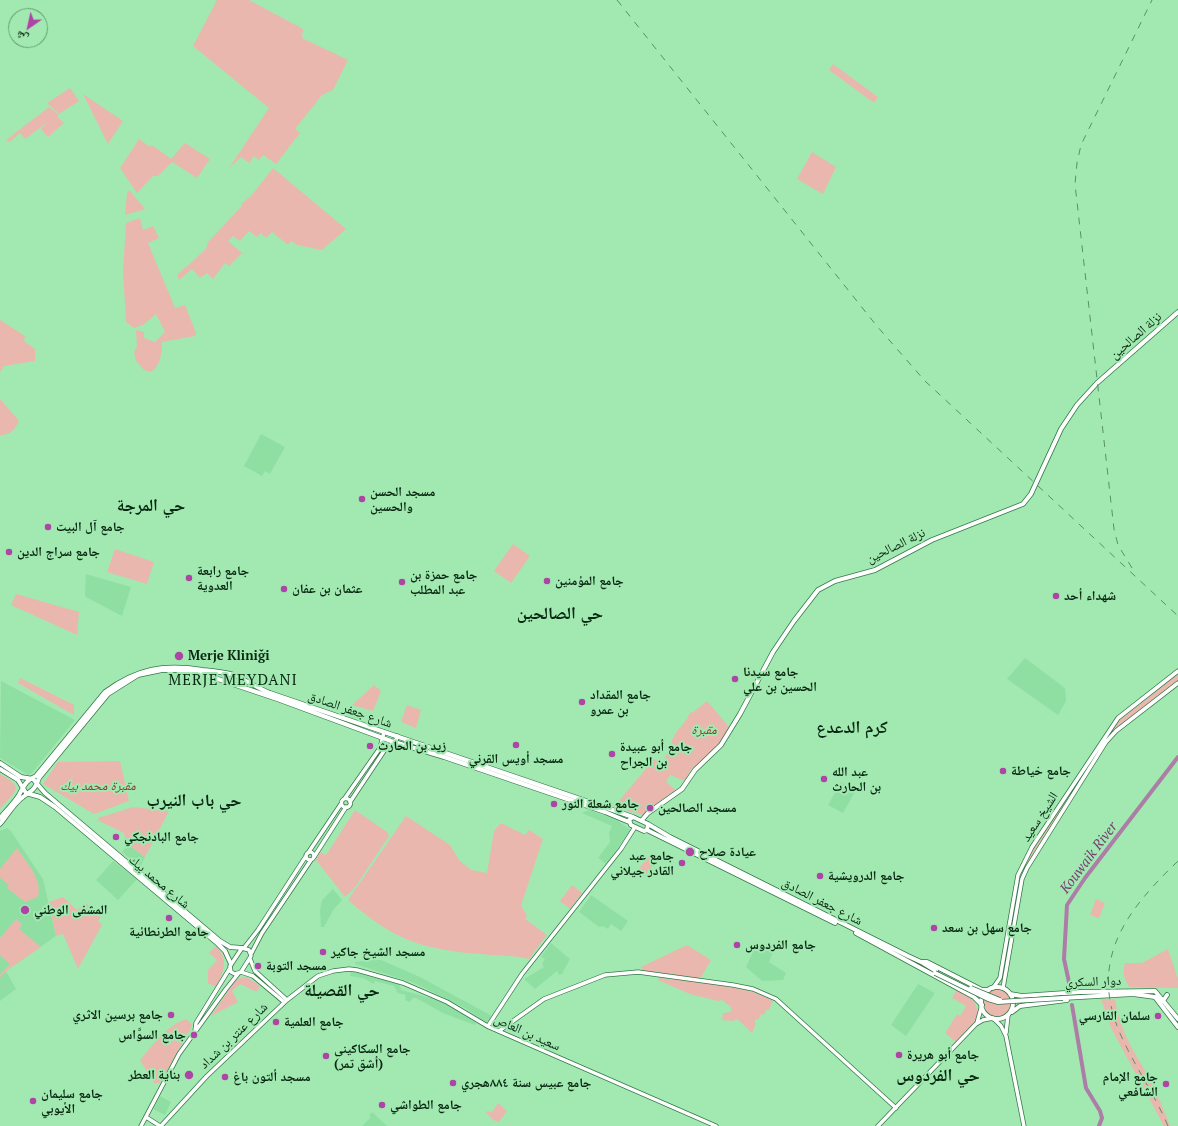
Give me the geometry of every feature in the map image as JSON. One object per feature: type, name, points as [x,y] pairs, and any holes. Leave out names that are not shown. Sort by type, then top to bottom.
[{"type":"main road","name":"نزلة الصالحين","points":[[642,820],[648,813],[682,789],[694,770],[721,745],[744,707],[773,652],[794,621],[818,590],[835,580],[875,570],[932,540],[1023,504],[1030,494],[1061,429],[1081,400],[1097,383],[1178,312]]},
{"type":"main road","name":"شارع جعفر الصادق","points":[[0,818],[29,779],[36,776],[105,692],[119,681],[138,672],[160,667],[182,666],[224,672],[270,693],[642,820],[681,842],[921,962],[927,962],[982,990],[991,989]]},
{"type":"main road","name":"شارع جعفر الصادق","points":[[0,824],[22,797],[30,794],[37,785],[39,778],[108,694],[138,676],[162,670],[180,670],[200,673],[280,700],[394,742],[498,775],[605,812],[629,822],[635,827],[647,830],[849,930],[974,997],[982,1005]]},
{"type":"main road","name":"الشيخ سعيد","points":[[991,989],[1000,978],[1018,875],[1032,847],[1118,718],[1178,671]]},
{"type":"main road","points":[[221,681],[219,675],[224,672]]},
{"type":"main road","points":[[243,688],[246,687],[247,682]]},
{"type":"main road","name":"الشيخ سعيد","points":[[1003,988],[1022,879],[1027,868],[1106,742],[1116,731],[1178,683]]},
{"type":"main road","points":[[195,1031],[196,1023],[230,966],[270,912],[342,801],[380,748],[384,732]]},
{"type":"main road","points":[[141,1126],[173,1064],[195,1031],[251,957],[259,939],[274,915],[384,751],[394,742],[397,736]]},
{"type":"main road","name":"شارع محمد بيك","points":[[0,763],[21,777],[33,779],[37,785],[220,940],[230,947],[243,948]]},
{"type":"main road","name":"شارع محمد بيك","points":[[0,769],[18,780],[26,793],[44,798],[218,944],[225,951],[230,966]]},
{"type":"main road","points":[[345,798],[350,802]]},
{"type":"main road","points":[[341,804],[346,807]]},
{"type":"main road","points":[[629,822],[633,817]]},
{"type":"main road","points":[[647,830],[648,824]]},
{"type":"main road","points":[[488,1026],[522,974],[621,849],[635,827]]},
{"type":"main road","points":[[307,854],[313,853],[314,857]]},
{"type":"main road","points":[[307,854],[308,860],[311,860]]},
{"type":"main road","points":[[273,907],[278,910]]},
{"type":"main road","points":[[270,912],[274,915]]},
{"type":"main road","points":[[243,948],[249,950],[256,971],[285,1001]]},
{"type":"main road","points":[[921,962],[935,972]]},
{"type":"main road","points":[[230,966],[232,973],[253,976],[285,1001]]},
{"type":"main road","points":[[919,967],[935,972],[996,999],[1011,1000],[1086,995],[1142,994],[1156,996],[1163,1001],[1178,1019]]},
{"type":"main road","name":"سعيد بن العاص","points":[[329,972],[341,969],[357,970],[403,983],[447,1002],[488,1026],[716,1126]]},
{"type":"main road","name":"شارع عنتر بن شداد","points":[[161,1126],[207,1076],[285,1001],[309,982],[329,972]]},
{"type":"main road","points":[[499,1031],[544,999],[605,975],[638,972],[733,985],[753,989],[776,999],[896,1108]]},
{"type":"main road","points":[[976,1024],[982,1005],[983,996],[991,989],[1003,988],[1010,994],[1013,1004],[1009,1014],[1006,1036]]},
{"type":"main road","name":"دوار السكري","points":[[1010,994],[1022,996],[1086,995],[1151,990],[1156,991],[1156,996]]},
{"type":"main road","points":[[878,1126],[976,1024],[983,1020],[1001,1018],[1020,1006],[1086,995]]},
{"type":"main road","points":[[1163,1001],[1167,995]]},
{"type":"main road","points":[[1156,996],[1178,1027]]},
{"type":"main road","points":[[982,1005],[985,1013],[1001,1026],[1006,1036],[1024,1126]]},
{"type":"main road","points":[[146,1117],[161,1126]]},
{"type":"shaded area","points":[[261,434],[285,447],[270,474],[265,471],[262,476],[244,466]]},
{"type":"shaded area","points":[[86,574],[131,587],[122,616],[86,597]]},
{"type":"shaded area","points":[[1025,658],[1065,688],[1066,701],[1058,715],[1007,679]]},
{"type":"shaded area","points":[[1,681],[75,720],[32,773],[28,775],[0,758]]},
{"type":"shaded area","points":[[841,782],[856,790],[843,813],[828,805]]},
{"type":"shaded area","points":[[589,810],[615,819],[631,830],[606,864],[598,858],[610,842],[609,833],[612,826],[582,813]]},
{"type":"shaded area","name":"المشفى الوطني","points":[[7,828],[11,831],[43,879],[56,936],[6,971],[16,989],[0,1001],[0,831]]},
{"type":"shaded area","points":[[128,844],[145,857],[141,865],[139,866],[122,852]]},
{"type":"shaded area","points":[[113,861],[137,879],[118,900],[96,880]]},
{"type":"shaded area","points":[[333,889],[342,900],[334,909],[324,927],[321,927],[320,910],[322,900]]},
{"type":"shaded area","points":[[591,895],[628,921],[621,931],[611,924],[608,929],[603,926],[599,927],[579,912]]},
{"type":"shaded area","points":[[551,943],[570,959],[562,974],[559,975],[557,971],[535,989],[524,979],[544,967],[542,964],[545,959],[541,957]]},
{"type":"shaded area","points":[[756,945],[773,953],[769,962],[786,973],[783,980],[762,981],[746,967]]},
{"type":"shaded area","points":[[381,960],[420,977],[492,1016],[487,1023],[465,1008],[414,983],[355,964],[355,962]]},
{"type":"shaded area","points":[[351,971],[399,984],[401,990],[446,1002],[476,1023],[475,1025],[443,1013],[416,998],[413,998],[410,1002],[405,1000],[406,995],[398,993],[394,986],[375,981],[374,984],[363,978],[350,976]]},
{"type":"shaded area","points":[[918,984],[935,993],[906,1036],[891,1025]]},
{"type":"shaded area","points":[[160,1096],[171,1102],[165,1115],[153,1109]]},
{"type":"shaded area","points":[[372,1112],[387,1126],[362,1126],[371,1117],[369,1115]]},
{"type":"green space","points":[[217,0],[249,0],[303,29],[302,38],[348,60],[333,90],[322,95],[295,129],[300,133],[276,164],[263,155],[259,160],[254,156],[249,163],[241,157],[229,168],[269,108],[193,46]]},
{"type":"green space","points":[[833,64],[878,97],[874,103],[829,70]]},
{"type":"green space","points":[[70,88],[79,101],[59,114],[47,103]]},
{"type":"green space","points":[[83,94],[123,121],[108,144]]},
{"type":"green space","points":[[49,107],[59,115],[57,117],[64,123],[48,137],[41,129],[48,122],[25,139],[20,133],[10,142],[6,140]]},
{"type":"green space","points":[[139,139],[150,147],[152,145],[171,159],[185,143],[210,159],[197,178],[172,162],[158,176],[153,176],[137,193],[120,168]]},
{"type":"green space","points":[[812,152],[836,167],[823,194],[797,179]]},
{"type":"green space","points":[[273,168],[346,229],[322,250],[297,245],[291,241],[288,245],[272,232],[266,238],[261,233],[257,237],[249,231],[240,241],[233,236],[228,241],[242,253],[229,266],[225,263],[213,279],[207,273],[200,278],[192,269],[179,280],[177,275],[206,249],[208,242],[242,206],[241,204],[251,196]]},
{"type":"green space","points":[[129,190],[145,209],[125,215],[127,193]]},
{"type":"green space","points":[[140,218],[143,230],[153,226],[159,238],[148,243],[175,308],[185,305],[196,333],[195,336],[162,342],[159,363],[154,370],[150,372],[144,370],[136,361],[134,352],[137,346],[136,330],[144,332],[144,338],[155,342],[165,332],[156,314],[143,325],[134,328],[126,322],[123,271],[126,223]]},
{"type":"green space","points":[[0,320],[25,336],[24,341],[35,349],[35,361],[4,366],[0,372]]},
{"type":"green space","points":[[0,399],[19,421],[12,431],[7,434],[0,435]]},
{"type":"green space","points":[[513,544],[530,556],[511,583],[494,571]]},
{"type":"green space","points":[[115,549],[154,562],[147,584],[107,572]]},
{"type":"green space","points":[[16,594],[79,612],[77,635],[11,605]]},
{"type":"green space","points":[[1178,674],[1178,683],[1117,729],[1103,744],[1118,721]]},
{"type":"green space","points":[[20,678],[74,705],[74,715],[18,683]]},
{"type":"green space","points":[[374,685],[381,691],[373,711],[352,705]]},
{"type":"green space","name":"مقبرة","points":[[707,701],[730,728],[720,743],[690,771],[685,781],[670,775],[666,782],[677,791],[643,815],[614,807],[654,759],[663,763],[675,734],[687,719],[690,712],[692,713]]},
{"type":"green space","points":[[407,705],[421,710],[416,728],[401,722]]},
{"type":"green space","points":[[1096,754],[1035,850],[1022,876],[1003,983],[1001,983],[1018,884],[1033,850]]},
{"type":"green space","name":"مقبرة محمد بيك","points":[[120,761],[129,801],[94,814],[43,784],[58,762]]},
{"type":"green space","points":[[0,774],[13,783],[15,790],[0,809]]},
{"type":"green space","points":[[133,807],[169,811],[145,857],[126,843],[124,833],[99,821],[98,818]]},
{"type":"green space","points":[[355,810],[387,832],[389,836],[354,889],[345,897],[316,860],[320,852],[326,855]]},
{"type":"green space","points":[[406,816],[450,845],[459,860],[471,870],[487,873],[494,831],[501,823],[525,835],[529,830],[543,839],[521,906],[527,915],[525,919],[547,935],[529,959],[460,952],[425,945],[409,940],[379,924],[348,900]]},
{"type":"green space","points":[[17,848],[33,871],[39,890],[38,897],[25,902],[7,888],[9,885],[0,878],[0,869]]},
{"type":"green space","points":[[649,855],[657,861],[643,877],[636,873]]},
{"type":"green space","points":[[572,885],[582,893],[570,909],[560,901]]},
{"type":"green space","points":[[63,897],[77,910],[86,903],[101,917],[98,921],[102,925],[78,969],[63,934],[56,936],[49,902]]},
{"type":"green space","points":[[1096,899],[1105,903],[1099,918],[1090,915]]},
{"type":"green space","points":[[16,919],[22,924],[19,929],[41,947],[6,971],[0,978],[0,975],[10,964],[0,955],[0,938]]},
{"type":"green space","points":[[687,945],[711,960],[700,979],[642,971],[641,967]]},
{"type":"green space","points":[[216,946],[223,956],[224,966],[216,987],[208,983],[208,970],[217,960],[209,953]]},
{"type":"green space","points":[[1168,949],[1178,979],[1178,988],[1130,987],[1128,985],[1124,975],[1125,963],[1142,963]]},
{"type":"green space","points":[[247,977],[260,986],[257,992],[240,984],[232,991],[238,1002],[211,1016],[234,982],[240,978]]},
{"type":"green space","points":[[659,978],[702,982],[733,987],[761,995],[773,1001],[769,1010],[766,1010],[764,1015],[761,1014],[758,1020],[756,1019],[754,1022],[756,1023],[752,1033],[737,1019],[733,1021],[722,1020],[723,1013],[731,1012],[731,1007],[722,1000],[718,1001],[690,994],[658,980]]},
{"type":"green space","points":[[998,989],[1008,993],[1012,1003],[1008,1013],[998,1017],[988,1013],[984,1003],[988,993]]},
{"type":"green space","points":[[957,990],[974,1001],[977,1009],[977,1020],[956,1042],[946,1034],[946,1032],[957,1014],[960,1016],[966,1006],[952,998]]},
{"type":"green space","points":[[1101,999],[1115,999],[1120,1022],[1124,1032],[1159,1097],[1170,1126],[1164,1126],[1111,1028]]},
{"type":"green space","points":[[186,1019],[192,1026],[160,1083],[154,1083],[140,1060],[166,1031],[172,1026]]},
{"type":"green space","points":[[498,1103],[507,1111],[499,1122],[493,1120],[486,1112],[492,1112]]},
{"type":"waterway","name":"Kouwaik River","points":[[1070,987],[1064,959],[1067,905],[1085,878],[1178,757]]},
{"type":"waterway","name":"Kouwaik River","points":[[1072,1005],[1086,1088],[1100,1111],[1102,1118],[1099,1126]]},
{"type":"railway","points":[[617,0],[876,325],[925,381],[1178,616]]},
{"type":"railway","points":[[1132,568],[1118,545],[1114,529],[1075,184],[1077,163],[1081,145],[1152,0]]},
{"type":"railway","points":[[1168,1126],[1119,1031],[1111,1005],[1108,981],[1111,958],[1118,937],[1129,917],[1143,898],[1178,861]]},
{"type":"place","name":"مسجد الحسن والحسين","points":[[362,499]]},
{"type":"place","name":"جامع آل البيت","points":[[48,527]]},
{"type":"place","name":"جامع سراج الدين","points":[[9,552]]},
{"type":"place","name":"جامع رابعة العدوية","points":[[189,578]]},
{"type":"place","name":"جامع المؤمنين","points":[[547,581]]},
{"type":"place","name":"جامع حمزة بن عبد المطلب","points":[[402,582]]},
{"type":"place","name":"عثمان بن عفان","points":[[284,589]]},
{"type":"place","name":"شهداء أحد","points":[[1056,596]]},
{"type":"place","name":"Merje Kliniği","points":[[179,656]]},
{"type":"place","name":"جامع سيدنا الحسين بن علي","points":[[735,679]]},
{"type":"place","name":"جامع المقداد بن عمرو","points":[[582,702]]},
{"type":"place","name":"مسجد أويس القرني","points":[[516,745]]},
{"type":"place","name":"زيد بن الحارث","points":[[370,746]]},
{"type":"place","name":"جامع أبو عبيدة بن الجراح","points":[[612,754]]},
{"type":"place","name":"جامع خياطة","points":[[1003,771]]},
{"type":"place","name":"عبد الله بن الحارث","points":[[824,779]]},
{"type":"place","name":"جامع شعلة النور","points":[[554,804]]},
{"type":"place","name":"مسجد الصالحين","points":[[650,808]]},
{"type":"place","name":"جامع البادنجكي","points":[[116,837]]},
{"type":"place","name":"عيادة صلاح","points":[[690,852]]},
{"type":"place","name":"جامع عبد القادر جيلاني","points":[[682,863]]},
{"type":"place","name":"جامع الدرويشية","points":[[820,876]]},
{"type":"place","name":"المشفى الوطني","points":[[25,910]]},
{"type":"place","name":"جامع الطرنطائية","points":[[169,918]]},
{"type":"place","name":"جامع سهل بن سعد","points":[[934,928]]},
{"type":"place","name":"جامع الفردوس","points":[[737,945]]},
{"type":"place","name":"مسجد الشيخ جاكير","points":[[323,952]]},
{"type":"place","name":"مسجد التوبة","points":[[258,966]]},
{"type":"place","name":"جامع برسين الاثري","points":[[171,1015]]},
{"type":"place","name":"سلمان الفارسي","points":[[1158,1016]]},
{"type":"place","name":"جامع العلمية","points":[[276,1022]]},
{"type":"place","name":"جامع السوَّاس","points":[[194,1035]]},
{"type":"place","name":"جامع أبو هريرة","points":[[899,1055]]},
{"type":"place","name":"جامع السكاكيني (أشق تمر)","points":[[326,1056]]},
{"type":"place","name":"بناية العطر","points":[[189,1075]]},
{"type":"place","name":"مسجد ألتون باغ","points":[[225,1077]]},
{"type":"place","name":"جامع عبيس سنة ٨٨٤هجري","points":[[453,1083]]},
{"type":"place","name":"جامع الإمام الشافعي","points":[[1166,1084]]},
{"type":"place","name":"جامع سليمان الأيوبي","points":[[33,1101]]},
{"type":"place","name":"جامع الطواشي","points":[[382,1105]]},
{"type":"district","name":"حي المرجة","points":[[151,506]]},
{"type":"district","name":"حي الصالحين","points":[[560,614]]},
{"type":"district","name":"MERJE MEYDANI","points":[[233,681]]},
{"type":"district","name":"كرم الدعدع","points":[[852,728]]},
{"type":"district","name":"حي باب النيرب","points":[[194,801]]},
{"type":"district","name":"حي القصيلة","points":[[342,991]]},
{"type":"district","name":"حي الفردوس","points":[[938,1076]]}]
